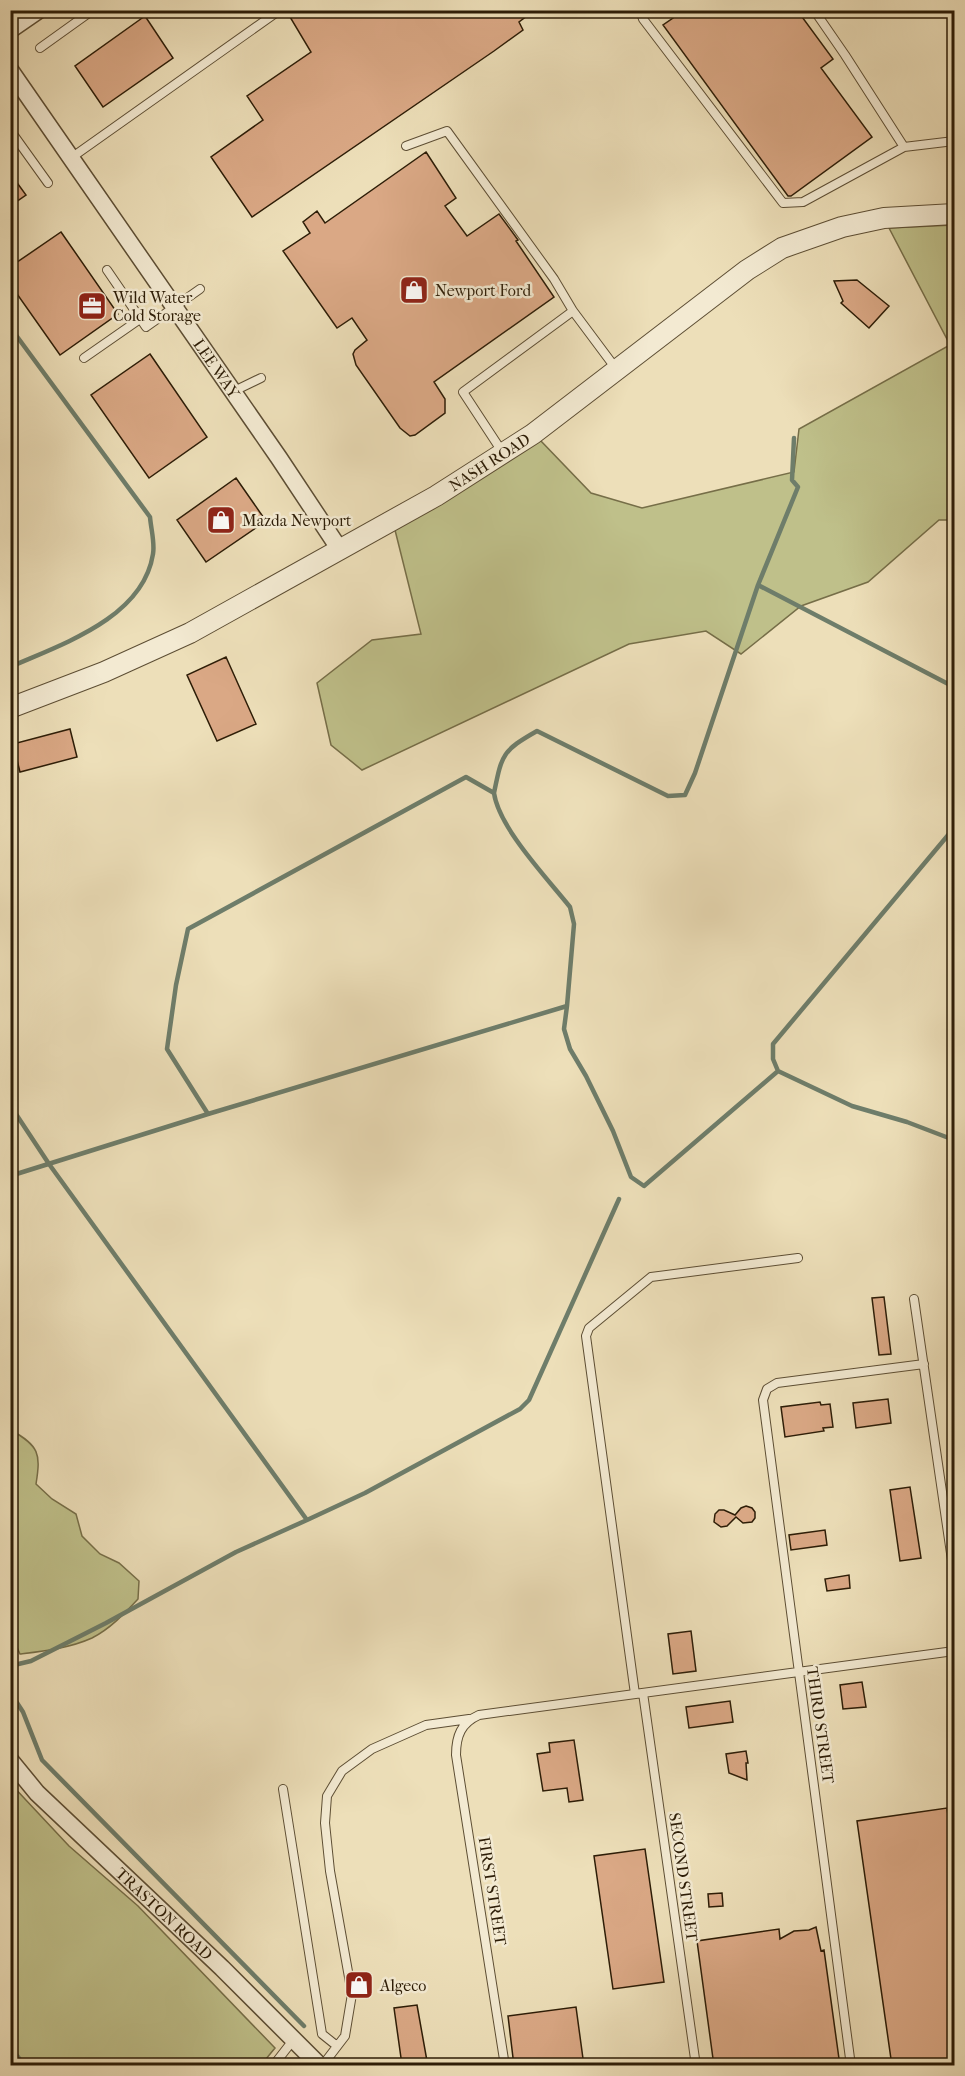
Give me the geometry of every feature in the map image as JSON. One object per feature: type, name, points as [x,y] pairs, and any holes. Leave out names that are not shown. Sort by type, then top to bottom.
[{"type":"street","points":[[10,30],[39,10]]},
{"type":"street","name":"LEE WAY","points":[[10,70],[340,550]]},
{"type":"street","name":"NASH ROAD","points":[[10,708],[104,672],[190,633],[436,496],[533,434],[747,270],[782,248],[842,227],[884,218],[954,214]]},
{"type":"street","name":"TRASTON ROAD","points":[[10,1760],[37,1793],[321,2066]]},
{"type":"lane","points":[[40,48],[93,10]]},
{"type":"lane","points":[[71,158],[280,10]]},
{"type":"lane","points":[[640,10],[643,19],[783,203],[802,202],[904,147],[954,141]]},
{"type":"lane","points":[[814,10],[904,147]]},
{"type":"lane","points":[[10,130],[48,183]]},
{"type":"lane","points":[[406,146],[447,131],[617,370]]},
{"type":"lane","points":[[107,270],[146,327],[200,289]]},
{"type":"lane","points":[[503,454],[463,392],[573,311]]},
{"type":"lane","points":[[84,358],[140,319]]},
{"type":"lane","points":[[232,392],[261,378]]},
{"type":"lane","name":"SECOND STREET","points":[[696,2066],[586,1336],[589,1328],[651,1277],[798,1258]]},
{"type":"lane","points":[[914,1299],[954,1574]]},
{"type":"lane","name":"THIRD STREET","points":[[851,2066],[763,1400],[767,1389],[777,1383],[924,1364]]},
{"type":"lane","points":[[321,2066],[345,2036],[352,1994],[330,1871],[325,1823],[327,1796],[342,1771],[372,1749],[426,1725],[468,1721],[479,1715],[954,1651]]},
{"type":"lane","name":"FIRST STREET","points":[[468,1721],[457,1739],[456,1755],[506,2066]]},
{"type":"lane","points":[[283,1789],[322,2034],[337,2046]]},
{"type":"lane","points":[[273,2066],[294,2038]]},
{"type":"green space","points":[[954,225],[954,520],[939,520],[868,582],[801,606],[741,654],[706,631],[629,644],[362,770],[331,745],[317,683],[372,640],[421,634],[395,530],[539,439],[591,493],[642,508],[794,472],[799,429],[950,345],[889,228]]},
{"type":"green space","points":[[11,1430],[33,1446],[36,1451],[38,1465],[36,1484],[52,1499],[76,1514],[82,1536],[100,1554],[119,1563],[139,1581],[138,1599],[99,1634],[66,1647],[20,1654],[10,1632]]},
{"type":"green space","points":[[10,1783],[69,1846],[138,1906],[275,2048],[261,2065],[11,2065]]},
{"type":"building","points":[[300,10],[535,10],[519,22],[523,30],[252,217],[211,157],[263,120],[247,96],[311,52],[290,17]]},
{"type":"building","points":[[668,10],[797,10],[833,59],[821,68],[872,137],[788,196],[663,25],[673,18]]},
{"type":"building","points":[[145,16],[173,58],[103,107],[75,66]]},
{"type":"building","points":[[426,152],[456,198],[445,206],[467,236],[499,214],[554,297],[434,382],[445,399],[445,413],[415,435],[410,436],[400,428],[356,365],[353,354],[367,340],[352,318],[337,328],[283,251],[310,233],[303,222],[317,211],[325,223]]},
{"type":"building","points":[[10,173],[26,195],[10,206]]},
{"type":"building","points":[[61,232],[118,314],[60,355],[10,284],[10,267]]},
{"type":"building","points":[[857,280],[889,306],[869,328],[841,303],[843,301],[834,281]]},
{"type":"building","points":[[150,354],[207,437],[149,478],[91,395]]},
{"type":"building","points":[[236,478],[266,521],[206,562],[177,520]]},
{"type":"building","points":[[226,657],[256,724],[217,741],[187,675]]},
{"type":"building","points":[[70,729],[77,757],[20,772],[13,744]]},
{"type":"building","points":[[884,1297],[891,1354],[879,1355],[872,1298]]},
{"type":"building","points":[[888,1399],[891,1423],[856,1428],[853,1403]]},
{"type":"building","points":[[820,1402],[821,1405],[830,1404],[833,1427],[823,1428],[824,1431],[785,1437],[781,1407]]},
{"type":"building","points":[[910,1487],[921,1558],[900,1561],[890,1490]]},
{"type":"building","points":[[746,1506],[755,1512],[752,1522],[743,1523],[736,1517],[727,1526],[721,1527],[714,1522],[715,1514],[719,1510],[735,1515]]},
{"type":"building","points":[[825,1530],[827,1545],[791,1550],[789,1535]]},
{"type":"building","points":[[849,1575],[850,1588],[827,1591],[825,1579]]},
{"type":"building","points":[[691,1631],[696,1671],[673,1674],[668,1634]]},
{"type":"building","points":[[862,1682],[866,1707],[843,1709],[840,1685]]},
{"type":"building","points":[[730,1701],[733,1722],[689,1728],[686,1707]]},
{"type":"building","points":[[574,1740],[583,1800],[569,1802],[567,1788],[543,1791],[537,1754],[550,1752],[549,1743]]},
{"type":"building","points":[[746,1751],[747,1780],[729,1773],[726,1754]]},
{"type":"building","points":[[947,1808],[954,1862],[954,2066],[892,2066],[857,1821]]},
{"type":"building","points":[[645,1849],[664,1982],[613,1989],[594,1856]]},
{"type":"building","points":[[722,1893],[723,1906],[709,1907],[708,1894]]},
{"type":"building","points":[[816,1927],[821,1951],[824,1950],[840,2066],[714,2066],[697,1941],[779,1929],[780,1939],[794,1931]]},
{"type":"building","points":[[417,2005],[427,2061],[402,2065],[394,2008]]},
{"type":"building","points":[[576,2007],[584,2066],[514,2066],[508,2016]]},
{"type":"waterway","points":[[10,327],[150,517],[154,545],[146,576],[134,595],[117,612],[75,638],[10,667]]},
{"type":"waterway","points":[[494,793],[505,755],[537,731],[668,796],[685,795],[695,773],[758,585],[798,487],[792,480],[794,438]]},
{"type":"waterway","points":[[758,585],[954,687]]},
{"type":"waterway","points":[[208,1114],[167,1049],[176,985],[188,929],[466,777],[494,793],[498,807],[514,837],[570,907],[574,924],[567,1006]]},
{"type":"waterway","points":[[10,1176],[567,1006],[564,1029],[570,1049],[613,1131],[631,1177],[644,1186],[778,1071],[773,1059],[773,1044],[954,828]]},
{"type":"waterway","points":[[778,1071],[852,1106],[907,1122],[954,1140]]},
{"type":"waterway","points":[[10,1105],[49,1164],[307,1520],[365,1493],[520,1409],[529,1400],[619,1199]]},
{"type":"waterway","points":[[10,1666],[31,1661],[236,1552],[307,1520]]},
{"type":"waterway","points":[[10,1692],[23,1712],[42,1760],[304,2026]]},
{"type":"waterway","points":[[10,2047],[25,2066]]},
{"type":"place","name":"Newport Ford","points":[[414,290]]},
{"type":"place","name":"Wild Water Cold Storage","points":[[92,306]]},
{"type":"place","name":"Mazda Newport","points":[[221,520]]},
{"type":"place","name":"Algeco","points":[[359,1985]]}]
